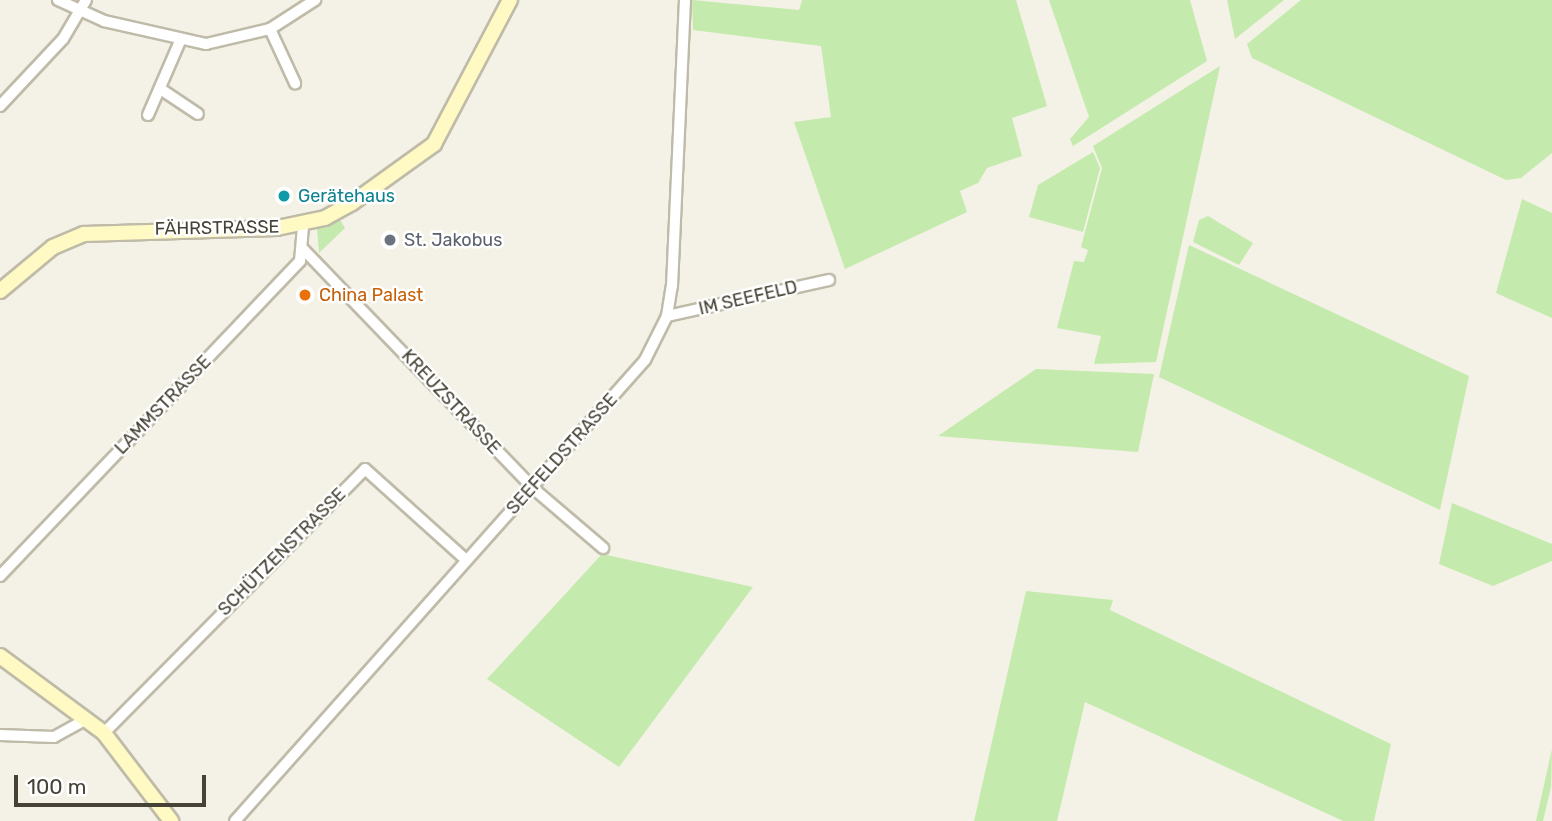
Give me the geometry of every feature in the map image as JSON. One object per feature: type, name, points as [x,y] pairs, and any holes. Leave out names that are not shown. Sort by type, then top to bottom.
[{"type":"main road","name":"FÄHRSTRASSE","points":[[0,291],[53,247],[84,234],[303,224],[352,203],[433,144],[510,0]]},
{"type":"main road","points":[[0,656],[104,733],[171,821]]},
{"type":"street","points":[[58,0],[81,12],[180,41],[232,41],[270,29],[315,0]]},
{"type":"street","points":[[0,106],[81,12],[86,0]]},
{"type":"street","name":"SEEFELDSTRASSE","points":[[235,821],[465,559],[534,489],[645,360],[667,316],[685,0]]},
{"type":"street","points":[[270,29],[295,83]]},
{"type":"street","points":[[148,115],[162,90],[180,41]]},
{"type":"street","points":[[162,90],[198,114]]},
{"type":"street","points":[[303,224],[304,250]]},
{"type":"street","name":"KREUZSTRASSE","points":[[304,250],[534,489],[603,548]]},
{"type":"street","name":"LAMMSTRASSE","points":[[0,576],[304,250]]},
{"type":"street","name":"IM SEEFELD","points":[[667,316],[829,280]]},
{"type":"street","name":"SCHÜTZENSTRASSE","points":[[104,733],[365,469],[465,559]]},
{"type":"street","points":[[0,735],[54,737],[87,719]]},
{"type":"green space","points":[[692,0],[799,10],[802,0],[1016,0],[1047,106],[1012,118],[1022,156],[987,168],[978,183],[960,191],[967,212],[845,269],[794,122],[831,117],[821,46],[693,30]]},
{"type":"green space","points":[[1049,0],[1190,0],[1207,61],[1073,146],[1070,139],[1089,117]]},
{"type":"green space","points":[[1227,0],[1284,0],[1235,39]]},
{"type":"green space","points":[[1301,0],[1552,0],[1552,153],[1521,178],[1506,180],[1252,58],[1247,44]]},
{"type":"green space","points":[[1220,66],[1156,362],[1094,364],[1101,336],[1057,328],[1074,261],[1084,262],[1088,250],[1081,247],[1102,168],[1093,146]]},
{"type":"green space","points":[[1093,152],[1100,168],[1083,232],[1029,217],[1038,185]]},
{"type":"green space","points":[[1522,199],[1552,213],[1552,318],[1496,293]]},
{"type":"green space","points":[[1208,216],[1253,243],[1239,265],[1193,242],[1199,220]]},
{"type":"green space","points":[[339,218],[345,228],[319,253],[317,228]]},
{"type":"green space","points":[[1189,245],[1469,376],[1440,510],[1159,377]]},
{"type":"green space","points":[[1036,369],[1154,374],[1138,452],[938,436]]},
{"type":"green space","points":[[1452,503],[1552,544],[1552,561],[1493,586],[1439,564]]},
{"type":"green space","points":[[602,554],[753,587],[619,767],[487,679]]},
{"type":"green space","points":[[1026,591],[1113,600],[1110,610],[1391,744],[1374,821],[1343,821],[1085,702],[1057,821],[974,821]]},
{"type":"green space","points":[[1552,749],[1551,787],[1543,821],[1536,821]]},
{"type":"place","name":"Gerätehaus","points":[[284,196]]},
{"type":"place","name":"St. Jakobus","points":[[390,240]]},
{"type":"place","name":"China Palast","points":[[305,295]]}]
